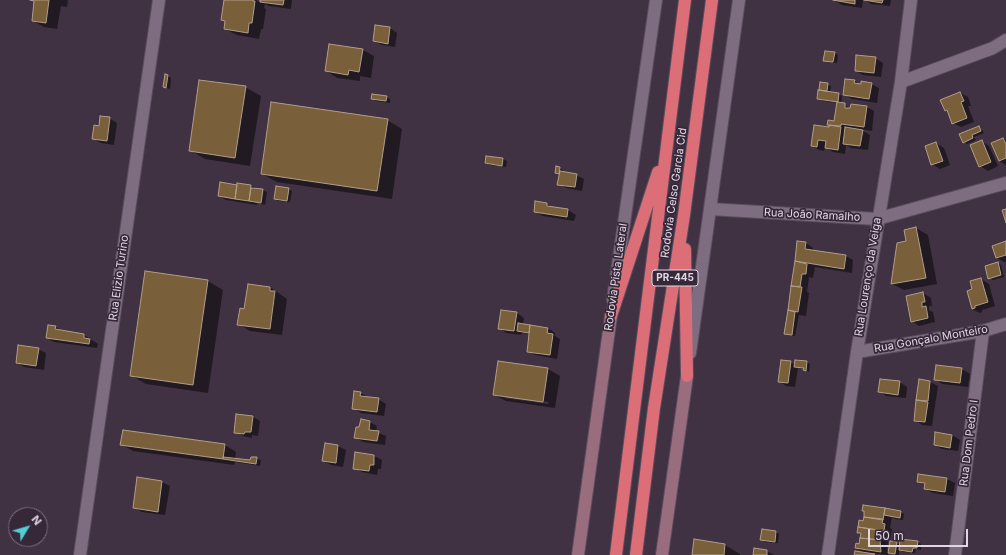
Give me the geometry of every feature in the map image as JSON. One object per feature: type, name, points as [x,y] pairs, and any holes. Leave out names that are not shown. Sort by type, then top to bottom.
[{"type":"highway","name":"Rodovia Celso Garcia Cid","points":[[616,555],[685,0]]},
{"type":"highway","name":"Rodovia Celso Garcia Cid","points":[[636,555],[654,408],[684,216],[712,0]]},
{"type":"highway","points":[[610,316],[667,146]]},
{"type":"highway","points":[[684,216],[687,376]]},
{"type":"main road","name":"Rodovia Pista Lateral","points":[[578,555],[610,316]]},
{"type":"main road","name":"PR-445","points":[[662,555],[687,376]]},
{"type":"street","name":"Rua Elizio Turino","points":[[80,555],[159,0]]},
{"type":"street","name":"Rodovia Pista Lateral","points":[[610,316],[656,0]]},
{"type":"street","name":"PR-445","points":[[687,376],[739,0]]},
{"type":"street","name":"Rua Lourenço da Veiga","points":[[828,555],[856,352],[900,82],[911,0]]},
{"type":"street","points":[[900,82],[993,48],[1006,40]]},
{"type":"street","name":"Rua João Ramalho","points":[[710,209],[877,219],[1006,183]]},
{"type":"street","name":"Rua Gonçalo Monteiro","points":[[856,352],[983,331],[1006,324]]},
{"type":"street","name":"Rua Dom Pedro I","points":[[955,555],[983,331]]},
{"type":"building","points":[[30,0],[49,0],[46,23],[32,21],[34,1]]},
{"type":"building","points":[[224,0],[255,1],[252,23],[249,23],[248,33],[224,29],[225,21],[221,20]]},
{"type":"building","points":[[260,0],[284,0],[283,5],[260,2]]},
{"type":"building","points":[[833,0],[855,0],[855,4]]},
{"type":"building","points":[[864,0],[883,0],[882,3]]},
{"type":"building","points":[[375,25],[390,27],[388,44],[373,41]]},
{"type":"building","points":[[329,44],[363,49],[359,72],[349,70],[348,75],[325,71]]},
{"type":"building","points":[[825,51],[835,52],[833,62],[823,61]]},
{"type":"building","points":[[856,55],[876,57],[874,73],[855,71]]},
{"type":"building","points":[[165,74],[168,75],[166,88],[163,87]]},
{"type":"building","points":[[845,79],[855,80],[854,83],[861,84],[861,81],[872,83],[869,99],[843,95]]},
{"type":"building","points":[[199,80],[246,86],[235,158],[189,151]]},
{"type":"building","points":[[820,82],[828,83],[827,91],[819,90]]},
{"type":"building","points":[[818,90],[839,93],[838,102],[817,99]]},
{"type":"building","points":[[960,92],[964,101],[961,102],[967,118],[952,124],[947,110],[945,111],[940,100]]},
{"type":"building","points":[[372,94],[387,96],[386,101],[371,99]]},
{"type":"building","points":[[271,102],[388,119],[377,191],[261,174]]},
{"type":"building","points":[[837,102],[845,103],[845,108],[850,108],[851,104],[867,106],[864,127],[841,124],[841,126],[827,125],[828,120],[834,121]]},
{"type":"building","points":[[100,116],[110,117],[107,141],[92,139],[94,125],[99,126]]},
{"type":"building","points":[[814,125],[841,127],[838,150],[825,148],[826,141],[818,140],[817,147],[811,146]]},
{"type":"building","points":[[979,126],[981,131],[972,135],[973,138],[963,143],[959,134]]},
{"type":"building","points":[[845,127],[863,130],[860,146],[843,144]]},
{"type":"building","points":[[1003,138],[1006,144],[1006,158],[999,161],[991,143]]},
{"type":"building","points":[[982,140],[991,162],[979,167],[970,145]]},
{"type":"building","points":[[936,142],[943,161],[931,165],[925,146]]},
{"type":"building","points":[[486,156],[503,158],[502,166],[485,163]]},
{"type":"building","points":[[556,166],[560,167],[559,174],[555,173]]},
{"type":"building","points":[[560,171],[577,174],[575,187],[557,185]]},
{"type":"building","points":[[220,182],[237,185],[235,199],[218,196]]},
{"type":"building","points":[[237,183],[251,185],[249,201],[235,199]]},
{"type":"building","points":[[276,186],[289,188],[287,201],[274,199]]},
{"type":"building","points":[[251,188],[263,189],[261,203],[249,201]]},
{"type":"building","points":[[535,201],[547,203],[547,206],[568,209],[567,217],[534,212]]},
{"type":"building","points":[[1006,209],[1006,223],[1002,210]]},
{"type":"building","points":[[916,227],[926,278],[891,284],[897,243],[906,241],[904,230]]},
{"type":"building","points":[[797,241],[806,242],[805,249],[846,255],[844,269],[795,261]]},
{"type":"building","points":[[1006,241],[1006,255],[996,258],[992,246]]},
{"type":"building","points":[[795,261],[807,264],[806,274],[802,274],[800,287],[791,286]]},
{"type":"building","points":[[998,262],[1001,275],[988,279],[985,266]]},
{"type":"building","points":[[145,271],[208,280],[193,385],[130,376]]},
{"type":"building","points":[[981,278],[988,302],[975,306],[975,308],[972,309],[967,291],[972,289],[970,281]]},
{"type":"building","points":[[248,284],[270,287],[270,291],[275,291],[270,329],[237,325],[240,308],[244,309]]},
{"type":"building","points":[[791,286],[802,287],[798,312],[788,310]]},
{"type":"building","points":[[923,292],[925,302],[922,302],[922,307],[926,306],[928,318],[911,322],[906,296]]},
{"type":"building","points":[[501,310],[517,312],[514,331],[498,329]]},
{"type":"building","points":[[788,310],[795,312],[792,335],[784,334]]},
{"type":"building","points":[[518,323],[530,325],[529,333],[517,331]]},
{"type":"building","points":[[48,325],[56,326],[55,329],[84,334],[84,338],[90,339],[89,344],[46,338]]},
{"type":"building","points":[[530,325],[548,328],[547,333],[553,334],[550,355],[527,352]]},
{"type":"building","points":[[18,345],[39,348],[36,366],[16,363]]},
{"type":"building","points":[[781,360],[791,361],[788,383],[778,382]]},
{"type":"building","points":[[795,360],[807,361],[806,371],[803,370],[804,368],[794,367]]},
{"type":"building","points":[[498,361],[548,368],[543,402],[493,395]]},
{"type":"building","points":[[936,365],[962,368],[960,383],[934,380]]},
{"type":"building","points":[[880,379],[900,381],[898,395],[878,392]]},
{"type":"building","points":[[919,379],[930,381],[928,401],[916,400]]},
{"type":"building","points":[[354,391],[361,392],[360,396],[379,398],[377,412],[352,409]]},
{"type":"building","points":[[916,400],[928,402],[925,422],[914,421]]},
{"type":"building","points":[[236,414],[253,416],[251,432],[245,432],[244,434],[234,433]]},
{"type":"building","points":[[361,419],[370,421],[369,430],[379,431],[377,441],[354,438],[356,427],[359,427]]},
{"type":"building","points":[[123,430],[225,444],[223,459],[120,445]]},
{"type":"building","points":[[935,432],[952,435],[950,448],[934,445]]},
{"type":"building","points":[[325,443],[338,445],[336,463],[322,461]]},
{"type":"building","points":[[355,452],[374,455],[374,465],[370,465],[369,471],[353,469]]},
{"type":"building","points":[[223,457],[250,460],[251,457],[257,457],[256,464],[223,459]]},
{"type":"building","points":[[918,474],[947,478],[945,492],[924,489],[925,483],[917,482]]},
{"type":"building","points":[[137,477],[162,481],[158,512],[133,508]]},
{"type":"building","points":[[863,505],[885,508],[883,520],[864,517],[864,511],[862,511]]},
{"type":"building","points":[[885,508],[901,511],[900,518],[884,515]]},
{"type":"building","points":[[864,517],[883,519],[882,523],[885,524],[884,531],[858,527],[859,520],[863,521]]},
{"type":"building","points":[[858,527],[884,531],[883,537],[881,536],[880,540],[860,538],[861,533],[857,533]]},
{"type":"building","points":[[762,529],[776,531],[775,542],[760,540]]},
{"type":"building","points":[[860,538],[880,540],[881,552],[855,548],[856,543],[859,544]]},
{"type":"building","points":[[694,539],[725,544],[724,555],[692,555]]},
{"type":"building","points":[[900,539],[918,541],[917,548],[913,548],[912,552],[899,550]]},
{"type":"building","points":[[890,541],[897,542],[895,554],[888,553]]},
{"type":"building","points":[[754,548],[767,550],[767,555],[753,555]]},
{"type":"building","points":[[855,551],[875,554],[854,555]]}]
